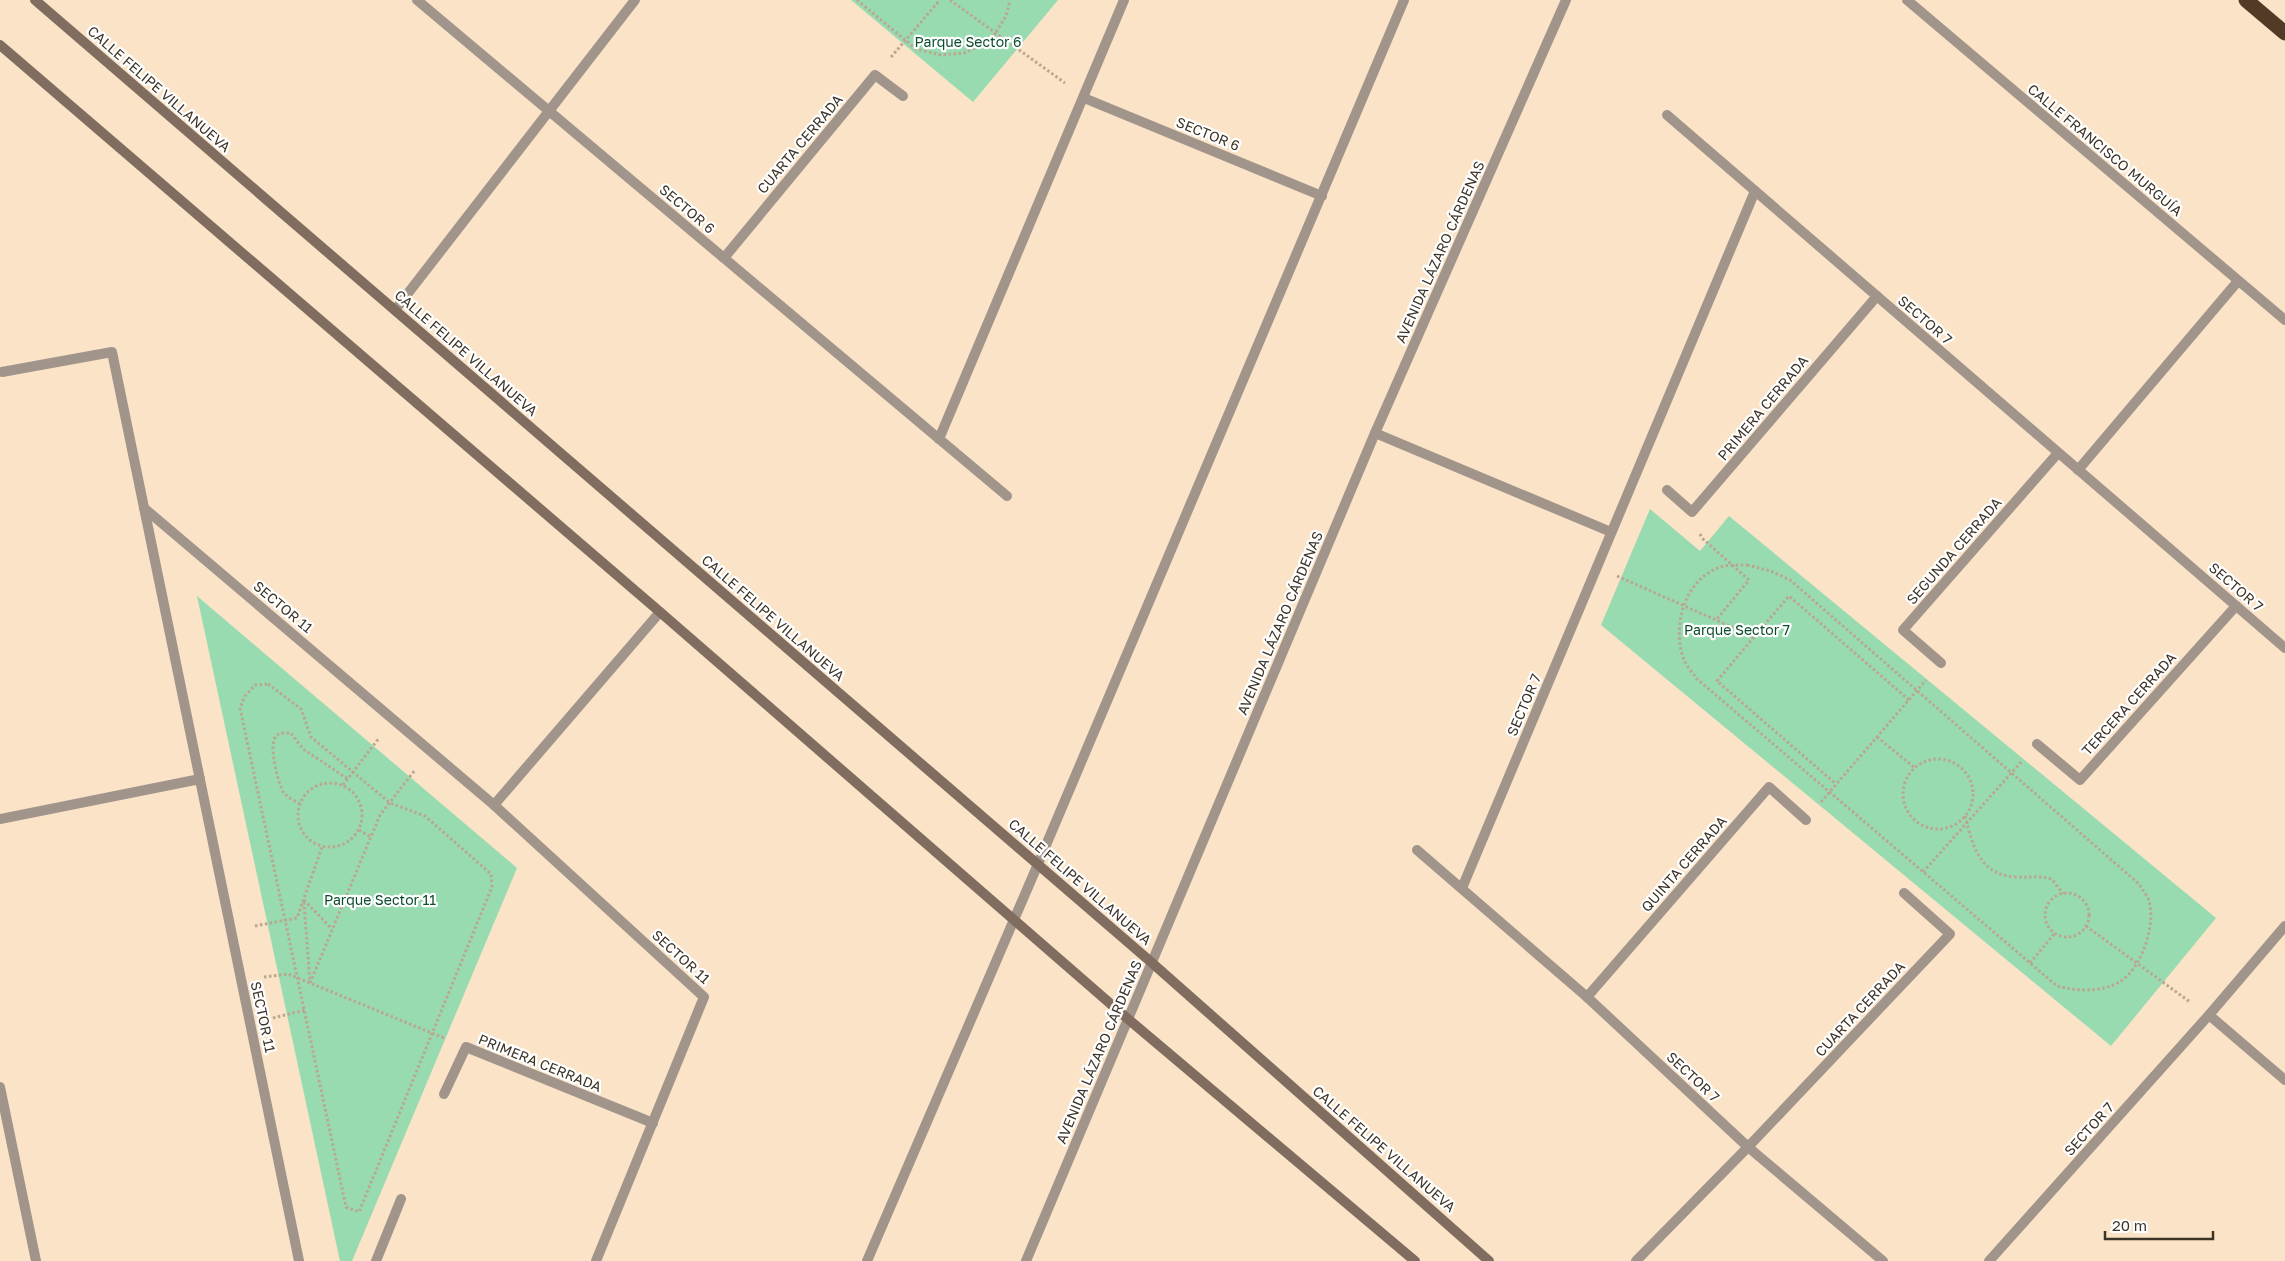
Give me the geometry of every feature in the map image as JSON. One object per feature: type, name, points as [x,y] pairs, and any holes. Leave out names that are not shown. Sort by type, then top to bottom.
[{"type":"highway","points":[[2246,0],[2285,34]]},
{"type":"main road","name":"CALLE FELIPE VILLANUEVA","points":[[35,0],[1151,962],[1489,1261]]},
{"type":"main road","points":[[0,45],[1015,918],[1128,1019],[1414,1261]]},
{"type":"street","name":"SECTOR 6","points":[[417,0],[1006,496]]},
{"type":"street","points":[[395,310],[635,0]]},
{"type":"street","points":[[939,439],[1124,0]]},
{"type":"street","points":[[867,1261],[1038,864],[1404,0]]},
{"type":"street","name":"AVENIDA LÁZARO CÁRDENAS","points":[[1026,1261],[1376,433],[1566,0]]},
{"type":"street","name":"CALLE FRANCISCO MURGUÍA","points":[[1907,0],[2285,320]]},
{"type":"street","points":[[876,74],[903,96]]},
{"type":"street","name":"CUARTA CERRADA","points":[[724,258],[876,74]]},
{"type":"street","name":"SECTOR 6","points":[[1084,98],[1322,196]]},
{"type":"street","name":"SECTOR 7","points":[[1667,115],[2285,648]]},
{"type":"street","name":"SECTOR 7","points":[[1462,888],[1610,532],[1755,191]]},
{"type":"street","points":[[2078,470],[2238,281]]},
{"type":"street","name":"PRIMERA CERRADA","points":[[1692,512],[1877,296]]},
{"type":"street","name":"SECTOR 11","points":[[2,372],[112,352],[299,1261]]},
{"type":"street","points":[[1376,433],[1610,532]]},
{"type":"street","name":"SEGUNDA CERRADA","points":[[1941,663],[1904,630],[2058,453]]},
{"type":"street","points":[[1667,490],[1692,512]]},
{"type":"street","name":"SECTOR 11","points":[[144,508],[494,805],[704,997],[596,1261]]},
{"type":"street","name":"TERCERA CERRADA","points":[[2037,744],[2080,780],[2236,606]]},
{"type":"street","points":[[494,805],[660,612]]},
{"type":"street","points":[[0,819],[200,779]]},
{"type":"street","name":"QUINTA CERRADA","points":[[1587,997],[1769,787],[1806,820]]},
{"type":"street","name":"SECTOR 7","points":[[1417,850],[1587,997],[1748,1147],[1884,1261]]},
{"type":"street","name":"CUARTA CERRADA","points":[[1748,1147],[1950,934],[1904,894]]},
{"type":"street","name":"SECTOR 7","points":[[1989,1261],[2209,1015],[2285,926]]},
{"type":"street","points":[[2209,1015],[2285,1080]]},
{"type":"street","name":"PRIMERA CERRADA","points":[[444,1094],[466,1047],[653,1123]]},
{"type":"street","points":[[0,1087],[36,1261]]},
{"type":"street","points":[[1636,1261],[1748,1147]]},
{"type":"street","points":[[376,1261],[401,1199]]},
{"type":"path","points":[[857,0],[916,49],[941,56],[964,53],[991,40],[1006,16],[1010,0]]},
{"type":"path","points":[[876,74],[940,0]]},
{"type":"path","points":[[950,0],[1084,98]]},
{"type":"path","points":[[1692,512],[1702,538],[1749,580],[1716,620]]},
{"type":"path","points":[[1747,565],[1771,570],[1790,580],[2139,884],[2149,900],[2148,942],[2136,963],[2122,981],[2101,989],[2076,991],[2057,986],[1697,679],[1685,661],[1680,642],[1680,617],[1689,594],[1702,577],[1724,566],[1733,566],[1747,565]]},
{"type":"path","points":[[1596,567],[1754,637]]},
{"type":"path","points":[[1836,784],[1717,681],[1789,596],[1909,700]]},
{"type":"path","points":[[1806,820],[1941,663]]},
{"type":"path","points":[[268,684],[301,709],[311,737],[390,803],[425,816],[491,874],[492,887],[359,1212],[346,1207],[240,708],[244,696],[255,685],[268,684]]},
{"type":"path","points":[[343,785],[393,719]]},
{"type":"path","points":[[300,804],[286,795],[278,783],[272,744],[276,736],[283,733],[291,734],[304,749],[348,779]]},
{"type":"path","points":[[1877,738],[1915,768]]},
{"type":"path","points":[[1904,894],[2037,744]]},
{"type":"path","points":[[310,983],[380,815],[430,751]]},
{"type":"path","points":[[1942,759],[1958,765],[1967,773],[1972,783],[1973,794],[1971,806],[1965,816],[1956,824],[1946,828],[1934,829],[1924,826],[1914,819],[1907,810],[1904,788],[1908,777],[1915,768],[1924,762],[1942,759]]},
{"type":"path","points":[[333,783],[343,785],[352,791],[360,804],[362,820],[359,830],[343,844],[333,847],[322,846],[305,835],[298,815],[300,804],[313,788],[333,783]]},
{"type":"path","points":[[1965,816],[1971,842],[1983,862],[1998,874],[2017,877],[2038,875],[2052,879],[2063,894]]},
{"type":"path","points":[[359,830],[371,837]]},
{"type":"path","points":[[231,930],[297,918],[322,846]]},
{"type":"path","points":[[2063,894],[2077,896],[2083,900],[2089,912],[2086,926],[2081,932],[2068,937],[2055,933],[2046,921],[2046,914],[2051,901],[2063,894]]},
{"type":"path","points":[[304,900],[332,929]]},
{"type":"path","points":[[304,900],[310,983]]},
{"type":"path","points":[[2086,926],[2209,1015]]},
{"type":"path","points":[[2030,963],[2055,933]]},
{"type":"path","points":[[241,980],[288,974],[466,1047]]},
{"type":"path","points":[[250,1023],[305,1010]]},
{"type":"green space","name":"Parque Sector 6","points":[[851,0],[1058,0],[973,102]]},
{"type":"green space","name":"Parque Sector 7","points":[[1650,509],[1700,551],[1729,516],[2216,918],[2111,1046],[1601,625]]},
{"type":"green space","name":"Parque Sector 11","points":[[197,596],[517,868],[352,1261],[340,1261]]}]
